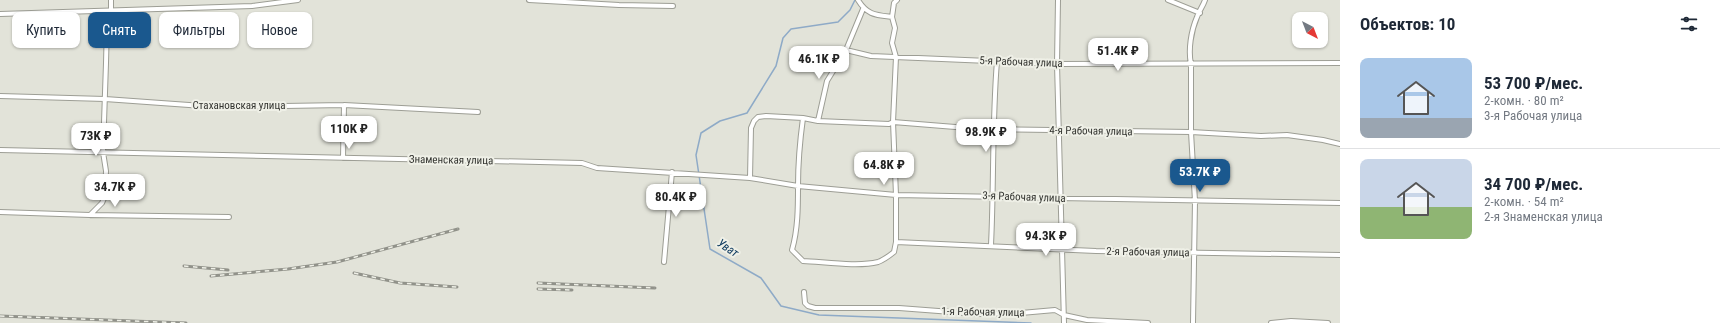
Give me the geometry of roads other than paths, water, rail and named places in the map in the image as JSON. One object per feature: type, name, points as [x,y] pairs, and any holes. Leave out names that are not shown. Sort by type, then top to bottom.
[{"type":"street","points":[[90,215],[105,196],[106,171],[103,152],[107,24],[111,10],[111,0]]},
{"type":"street","points":[[0,14],[252,6],[298,0]]},
{"type":"street","points":[[529,0],[619,5],[673,6]]},
{"type":"street","points":[[858,0],[863,9],[875,15],[892,17]]},
{"type":"street","points":[[803,118],[799,148],[798,206],[795,240],[792,250],[803,261],[866,264],[886,259],[894,252],[896,242],[896,195],[892,122],[896,57],[892,43],[895,28],[892,17],[894,3],[898,0]]},
{"type":"street","points":[[1058,0],[1057,64],[1059,199],[1064,323]]},
{"type":"street","points":[[1168,0],[1200,13]]},
{"type":"street","points":[[1193,323],[1194,201],[1190,57],[1192,36],[1205,0]]},
{"type":"street","points":[[818,121],[827,81],[846,50],[863,9]]},
{"type":"street","name":"5-я Рабочая улица","points":[[846,50],[871,56],[1057,64],[1340,63]]},
{"type":"street","points":[[990,245],[994,196],[994,129],[997,61]]},
{"type":"street","name":"Стахановская улица","points":[[0,96],[105,99],[217,107],[344,104],[478,112]]},
{"type":"street","points":[[343,158],[344,104]]},
{"type":"street","name":"4-я Рабочая улица","points":[[750,178],[752,128],[754,121],[762,116],[803,118],[818,121],[889,124],[892,122],[994,129],[1191,132],[1287,136],[1323,140],[1340,144]]},
{"type":"street","name":"Знаменская улица","points":[[0,150],[582,163],[597,168],[672,172],[709,176]]},
{"type":"street","points":[[664,262],[672,172]]},
{"type":"street","name":"3-я Рабочая улица","points":[[709,176],[750,178],[798,186],[896,195],[1340,203]]},
{"type":"street","points":[[0,212],[229,218]]},
{"type":"street","name":"2-я Рабочая улица","points":[[896,242],[1194,253],[1340,255]]},
{"type":"street","name":"1-я Рабочая улица","points":[[804,292],[805,303],[808,306],[815,308],[899,308],[978,314],[1021,314],[1055,310],[1064,315],[1087,320],[1148,323]]},
{"type":"street","points":[[1271,323],[1291,321],[1328,323]]},
{"type":"waterway","name":"Уват","points":[[855,0],[850,10],[838,22],[791,29],[783,38],[776,66],[747,113],[720,121],[701,133],[696,155],[710,249],[761,278],[781,306],[819,315],[1031,323]]},
{"type":"railway","points":[[211,276],[288,269],[337,262],[458,229]]},
{"type":"railway","points":[[184,266],[228,270]]},
{"type":"railway","points":[[354,273],[400,283],[457,287]]},
{"type":"railway","points":[[538,283],[655,288]]},
{"type":"railway","points":[[538,289],[572,290]]},
{"type":"railway","points":[[0,316],[186,323]]}]
